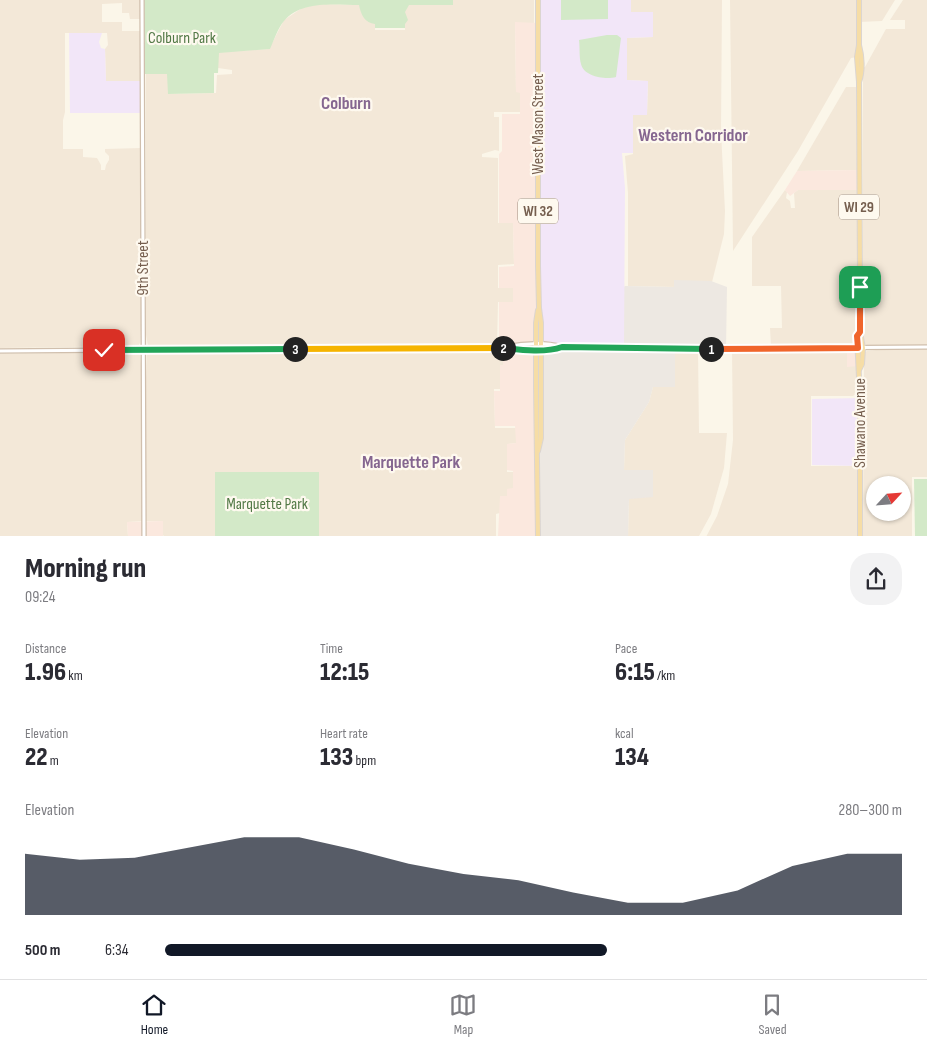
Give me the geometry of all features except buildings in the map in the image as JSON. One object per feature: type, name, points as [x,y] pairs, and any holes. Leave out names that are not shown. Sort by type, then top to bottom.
[{"type":"main road","name":"West Mason Street","points":[[538,0],[539,308],[536,323],[538,347],[536,440],[538,451],[538,536]]},
{"type":"main road","name":"Shawano Avenue","points":[[859,0],[859,45],[857,57],[859,82],[860,348],[862,364],[859,370],[860,536]]},
{"type":"street","name":"9th Street","points":[[142,0],[144,536]]},
{"type":"street","points":[[0,351],[504,348],[515,345],[555,350],[562,347],[927,347]]},
{"type":"shaded area","points":[[0,0],[140,0],[140,19],[130,19],[129,13],[122,13],[122,3],[102,4],[102,22],[122,22],[122,31],[140,31],[140,81],[106,81],[105,49],[108,45],[107,33],[65,33],[65,112],[63,120],[63,149],[83,149],[83,157],[97,158],[101,165],[101,170],[105,170],[109,160],[105,149],[141,148],[141,326],[140,343],[138,346],[0,348]]},
{"type":"shaded area","points":[[453,0],[534,0],[534,23],[515,23],[516,92],[520,92],[520,112],[494,112],[494,117],[499,117],[499,151],[495,150],[482,154],[482,157],[498,158],[498,223],[513,223],[514,264],[498,265],[498,288],[513,288],[513,302],[498,302],[497,345],[148,346],[146,335],[146,74],[168,74],[168,94],[216,93],[217,75],[232,74],[232,70],[218,68],[218,52],[269,49],[284,20],[302,8],[319,4],[376,5],[375,30],[405,30],[404,5],[453,5]]},
{"type":"shaded area","points":[[538,0],[631,0],[631,12],[653,12],[653,37],[627,38],[627,80],[648,81],[647,115],[633,115],[633,153],[622,153],[625,188],[624,348],[541,345]]},
{"type":"shaded area","points":[[631,0],[722,0],[721,132],[725,211],[724,234],[709,294],[677,287],[628,286],[628,193],[625,156],[633,154],[633,114],[647,114],[648,81],[626,80],[627,38],[653,37],[631,12]]},
{"type":"shaded area","points":[[730,0],[895,0],[882,21],[859,22],[857,57],[851,58],[798,151],[733,251]]},
{"type":"shaded area","points":[[903,0],[927,0],[927,345],[867,345],[864,343],[863,296],[863,67],[865,67],[886,29],[905,29],[905,20],[890,20]]},
{"type":"shaded area","points":[[515,22],[538,23],[538,536],[498,536],[500,496],[507,496],[507,489],[513,488],[513,471],[507,470],[507,444],[516,443],[515,426],[495,426],[494,391],[500,391],[500,365],[503,365],[503,348],[499,347],[499,302],[513,302],[513,288],[499,288],[499,267],[514,266],[513,223],[499,223],[499,154],[502,151],[502,114],[520,114],[520,93],[516,92]]},
{"type":"shaded area","points":[[69,33],[102,33],[99,42],[101,48],[105,49],[106,81],[140,81],[140,113],[70,113]]},
{"type":"shaded area","points":[[846,87],[856,87],[857,170],[797,171]]},
{"type":"shaded area","points":[[859,170],[859,190],[798,190],[790,196],[785,190],[797,171]]},
{"type":"shaded area","points":[[785,190],[787,192],[786,198],[790,201],[791,208],[795,208],[794,193],[798,190],[857,190],[857,301],[856,342],[854,345],[771,346],[770,328],[782,328],[781,286],[752,286],[752,237]]},
{"type":"shaded area","points":[[674,280],[711,281],[727,287],[726,349],[675,349],[675,387],[653,387],[649,402],[625,440],[624,470],[653,470],[653,497],[629,499],[628,536],[538,536],[538,451],[543,411],[544,351],[555,349],[625,286],[674,287]]},
{"type":"shaded area","points":[[847,348],[858,348],[858,366],[847,367]]},
{"type":"shaded area","points":[[675,349],[698,349],[699,433],[727,433],[724,468],[711,514],[699,536],[628,536],[629,498],[653,470],[624,470],[625,440],[649,402],[653,387]]},
{"type":"shaded area","points":[[927,349],[927,477],[912,477],[912,536],[863,536],[864,353],[876,350]]},
{"type":"shaded area","points":[[503,351],[503,365],[500,365],[500,389],[494,389],[495,428],[516,428],[516,443],[507,444],[507,472],[513,472],[513,489],[507,496],[500,497],[500,513],[496,514],[496,536],[164,536],[163,521],[146,521],[146,378],[147,354],[149,352]]},
{"type":"shaded area","points":[[732,351],[847,351],[847,366],[856,366],[857,393],[853,396],[811,396],[811,466],[857,466],[858,536],[707,536],[717,516],[728,484],[733,440]]},
{"type":"shaded area","points":[[133,352],[140,355],[141,365],[142,521],[127,522],[128,536],[0,536],[0,354]]},
{"type":"shaded area","points":[[860,398],[860,466],[812,465],[812,399]]},
{"type":"shaded area","points":[[163,521],[163,536],[128,536],[127,522]]},
{"type":"green space","name":"Colburn Park","points":[[142,0],[453,0],[453,5],[409,5],[405,12],[408,20],[405,28],[375,28],[375,24],[364,18],[359,5],[319,5],[309,7],[291,14],[284,21],[270,49],[219,53],[218,73],[214,73],[214,93],[168,94],[167,74],[143,74]]},
{"type":"green space","points":[[561,0],[608,0],[608,19],[561,20]]},
{"type":"green space","points":[[617,35],[621,38],[616,77],[601,78],[591,75],[583,68],[580,58],[579,40]]},
{"type":"green space","name":"Marquette Park","points":[[215,472],[319,472],[319,536],[215,536]]},
{"type":"green space","points":[[914,479],[927,479],[927,536],[915,536]]},
{"type":"district","name":"Colburn","points":[[346,103]]},
{"type":"district","name":"Western Corridor","points":[[693,135]]},
{"type":"district","name":"Marquette Park","points":[[411,462]]},
{"type":"route","points":[[104,350],[504,348],[555,350],[562,347],[675,349],[858,348],[860,287]]}]
